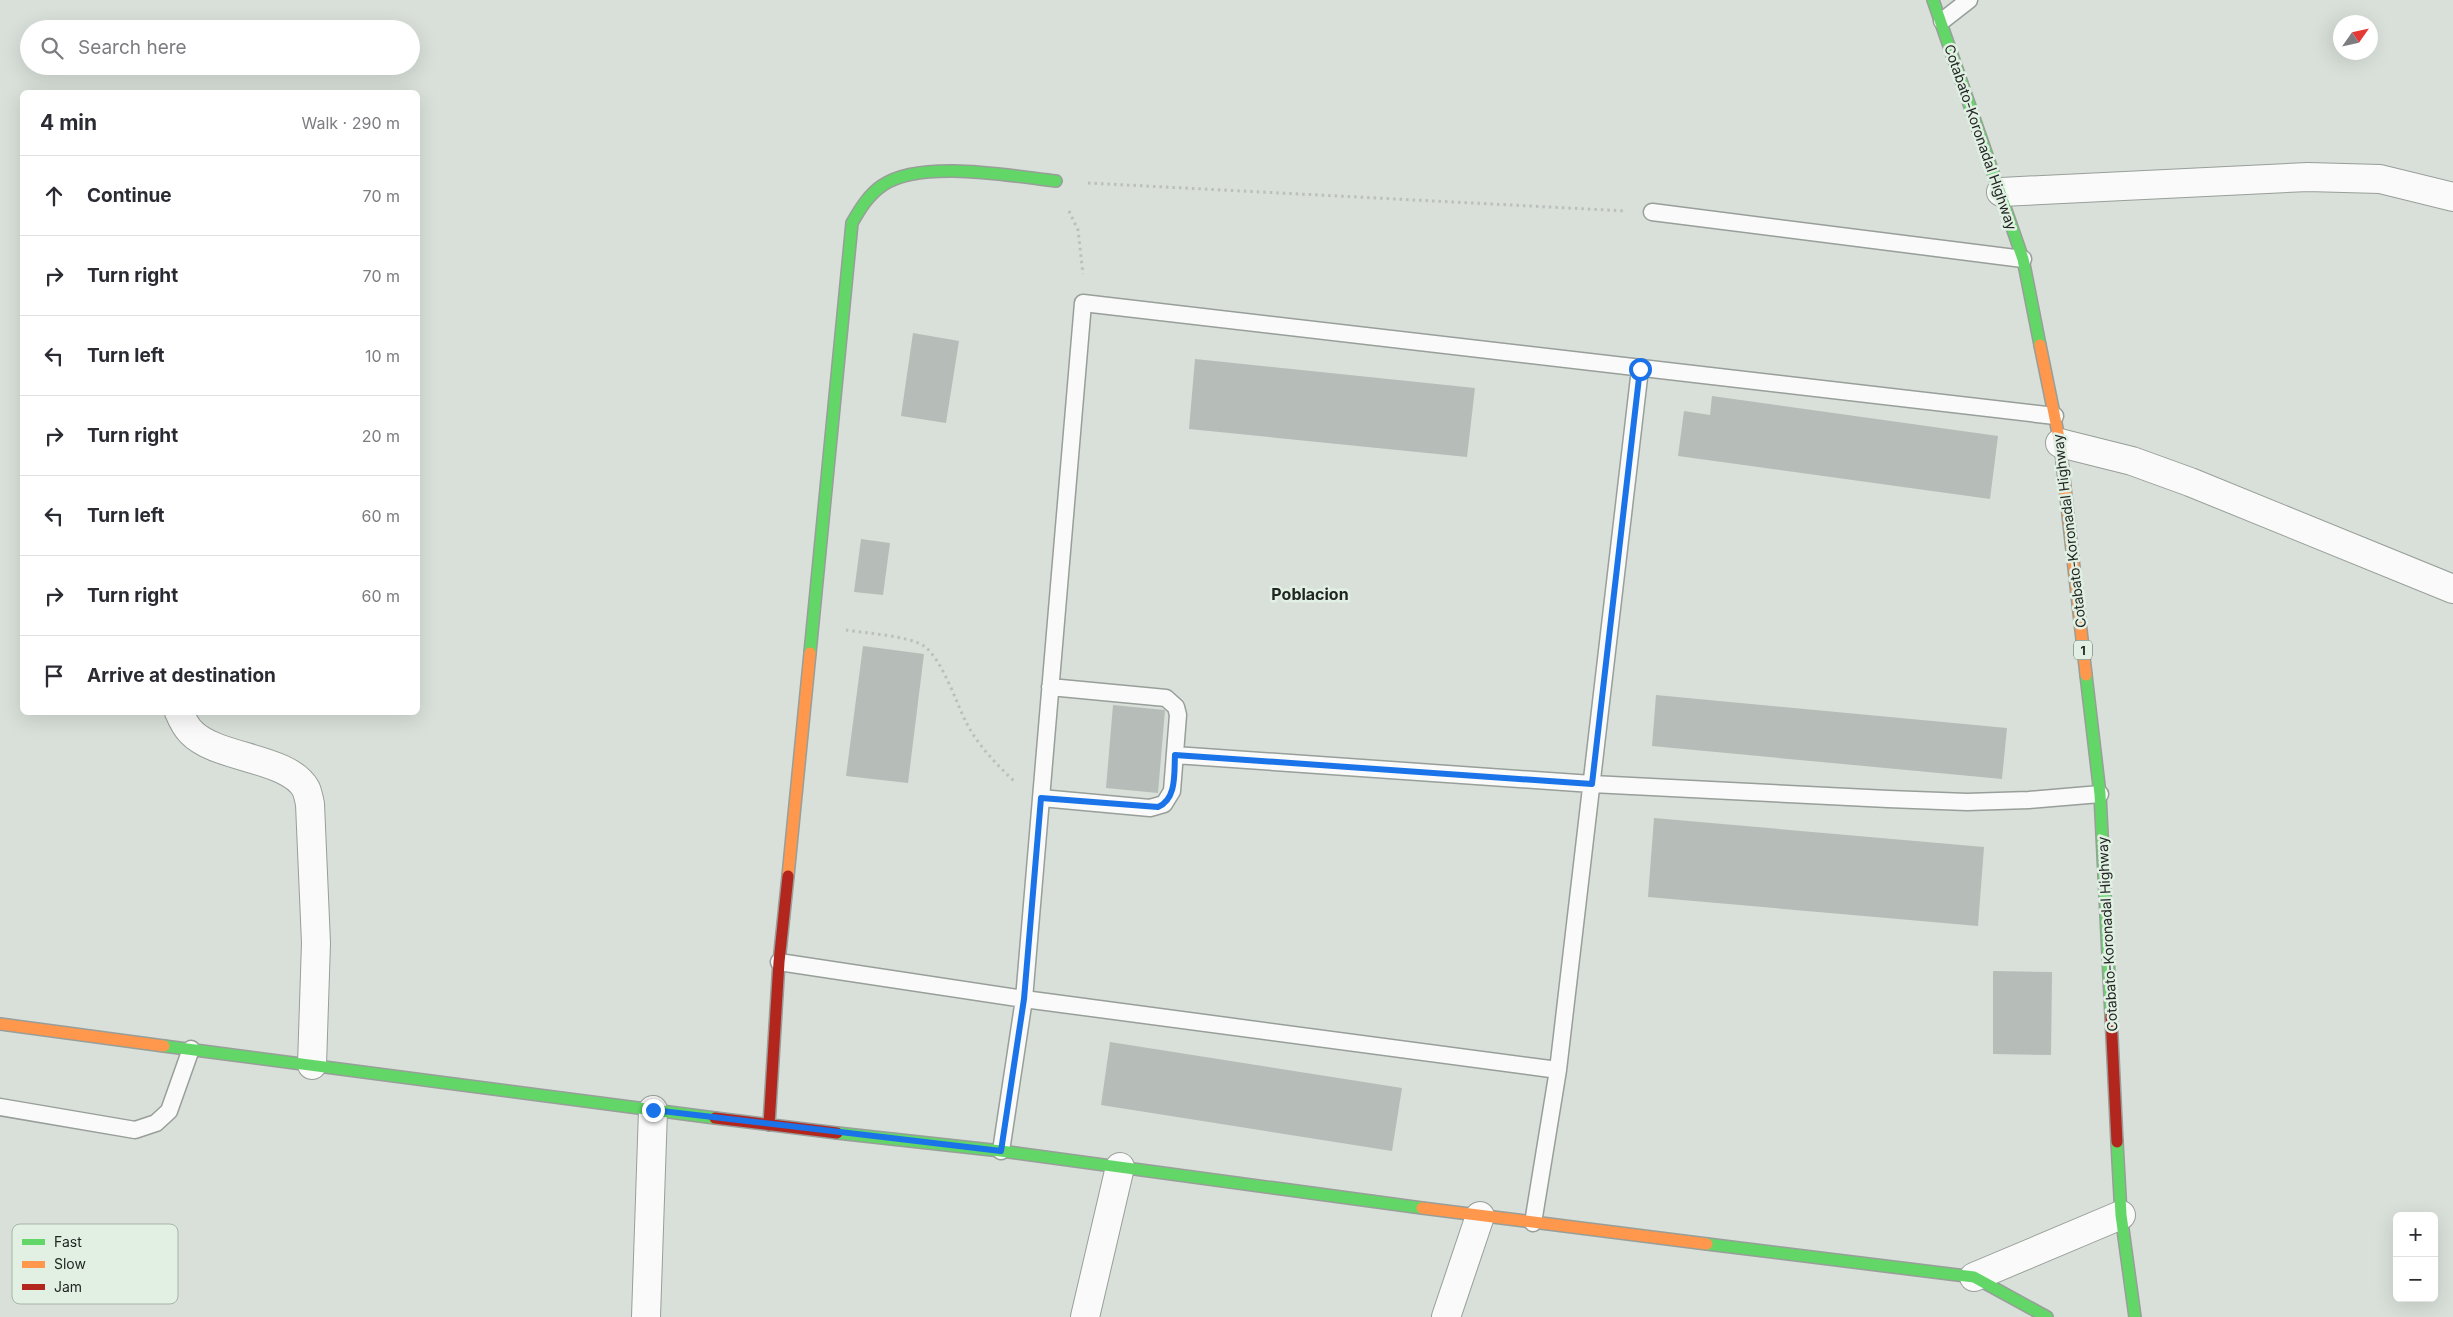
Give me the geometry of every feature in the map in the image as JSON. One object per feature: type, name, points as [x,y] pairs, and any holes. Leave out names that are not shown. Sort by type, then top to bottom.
[{"type":"main road","name":"Cotabato-Koronadal Highway","points":[[1934,0],[2023,259],[2060,443],[2100,794],[2121,1215],[2135,1317]]},
{"type":"main road","points":[[769,1125],[779,962],[852,223],[864,201],[888,182],[916,173],[970,173],[1056,181]]},
{"type":"main road","points":[[0,1024],[769,1125],[1001,1151],[1534,1223],[1974,1277],[2047,1317]]},
{"type":"street","points":[[2001,192],[2308,177],[2380,179],[2453,197]]},
{"type":"street","points":[[2060,443],[2132,461],[2190,482],[2453,589]]},
{"type":"street","points":[[181,715],[192,733],[212,745],[284,771],[299,779],[307,790],[310,804],[316,943],[312,1065]]},
{"type":"street","points":[[646,1317],[653,1110]]},
{"type":"street","points":[[1085,1317],[1120,1167]]},
{"type":"street","points":[[1974,1277],[2121,1215]]},
{"type":"street","points":[[1446,1317],[1480,1216]]},
{"type":"lane","points":[[1942,21],[1969,0]]},
{"type":"lane","points":[[1652,212],[2023,259]]},
{"type":"lane","points":[[1001,1151],[1024,999],[1083,302],[1640,369],[2055,416]]},
{"type":"lane","points":[[1534,1223],[1558,1070],[1640,369]]},
{"type":"lane","points":[[1041,798],[1158,807],[1169,799],[1172,791],[1175,755],[1178,715],[1176,707],[1166,698],[1050,687]]},
{"type":"lane","points":[[1175,755],[1592,784],[1967,802],[2029,800],[2100,794]]},
{"type":"lane","points":[[779,962],[1024,999],[1558,1070]]},
{"type":"lane","points":[[0,1107],[135,1130],[156,1124],[169,1111],[191,1049]]},
{"type":"path","points":[[1083,302],[1082,258],[1079,237],[1056,181],[1652,212]]},
{"type":"path","points":[[813,625],[900,639],[924,646],[936,661],[952,689],[967,724],[993,760],[1014,781],[1041,798]]},
{"type":"building","points":[[913,333],[959,341],[946,423],[901,416]]},
{"type":"building","points":[[1195,359],[1475,388],[1467,457],[1189,429]]},
{"type":"building","points":[[1712,396],[1998,436],[1990,499],[1678,456],[1684,411],[1710,415]]},
{"type":"building","points":[[861,539],[890,543],[883,595],[854,592]]},
{"type":"building","points":[[863,646],[924,654],[908,783],[846,776]]},
{"type":"building","points":[[1656,695],[2007,728],[2002,779],[1652,746]]},
{"type":"building","points":[[1113,705],[1165,710],[1158,793],[1106,788]]},
{"type":"building","points":[[1654,818],[1984,847],[1978,926],[1648,897]]},
{"type":"building","points":[[1993,971],[2052,972],[2051,1055],[1993,1054]]},
{"type":"building","points":[[1110,1042],[1402,1088],[1392,1151],[1101,1105]]},
{"type":"traffic: fast","points":[[1933,0],[2023,259],[2040,345]]},
{"type":"traffic: fast","points":[[810,653],[852,223],[873,193],[883,185],[900,177],[920,173],[967,171],[1056,181]]},
{"type":"traffic: fast","points":[[2086,675],[2100,794],[2111,1016]]},
{"type":"traffic: fast","points":[[164,1046],[715,1118]]},
{"type":"traffic: fast","points":[[837,1133],[1001,1151],[1422,1208]]},
{"type":"traffic: fast","points":[[2117,1142],[2121,1215],[2135,1317]]},
{"type":"traffic: fast","points":[[1707,1244],[1974,1277],[2047,1317]]},
{"type":"traffic: slow","points":[[2040,345],[2060,443],[2086,675]]},
{"type":"traffic: slow","points":[[788,876],[810,653]]},
{"type":"traffic: slow","points":[[0,1024],[164,1046]]},
{"type":"traffic: slow","points":[[1422,1208],[1707,1244]]},
{"type":"traffic: jam","points":[[769,1125],[779,962],[788,876]]},
{"type":"traffic: jam","points":[[2111,1016],[2117,1142]]},
{"type":"traffic: jam","points":[[715,1118],[837,1133]]},
{"type":"district","name":"Poblacion","points":[[1310,594]]},
{"type":"route","points":[[653,1110],[1001,1151],[1024,999],[1041,798],[1150,808],[1158,807],[1169,799],[1172,791],[1175,755],[1592,784],[1640,369]]}]
